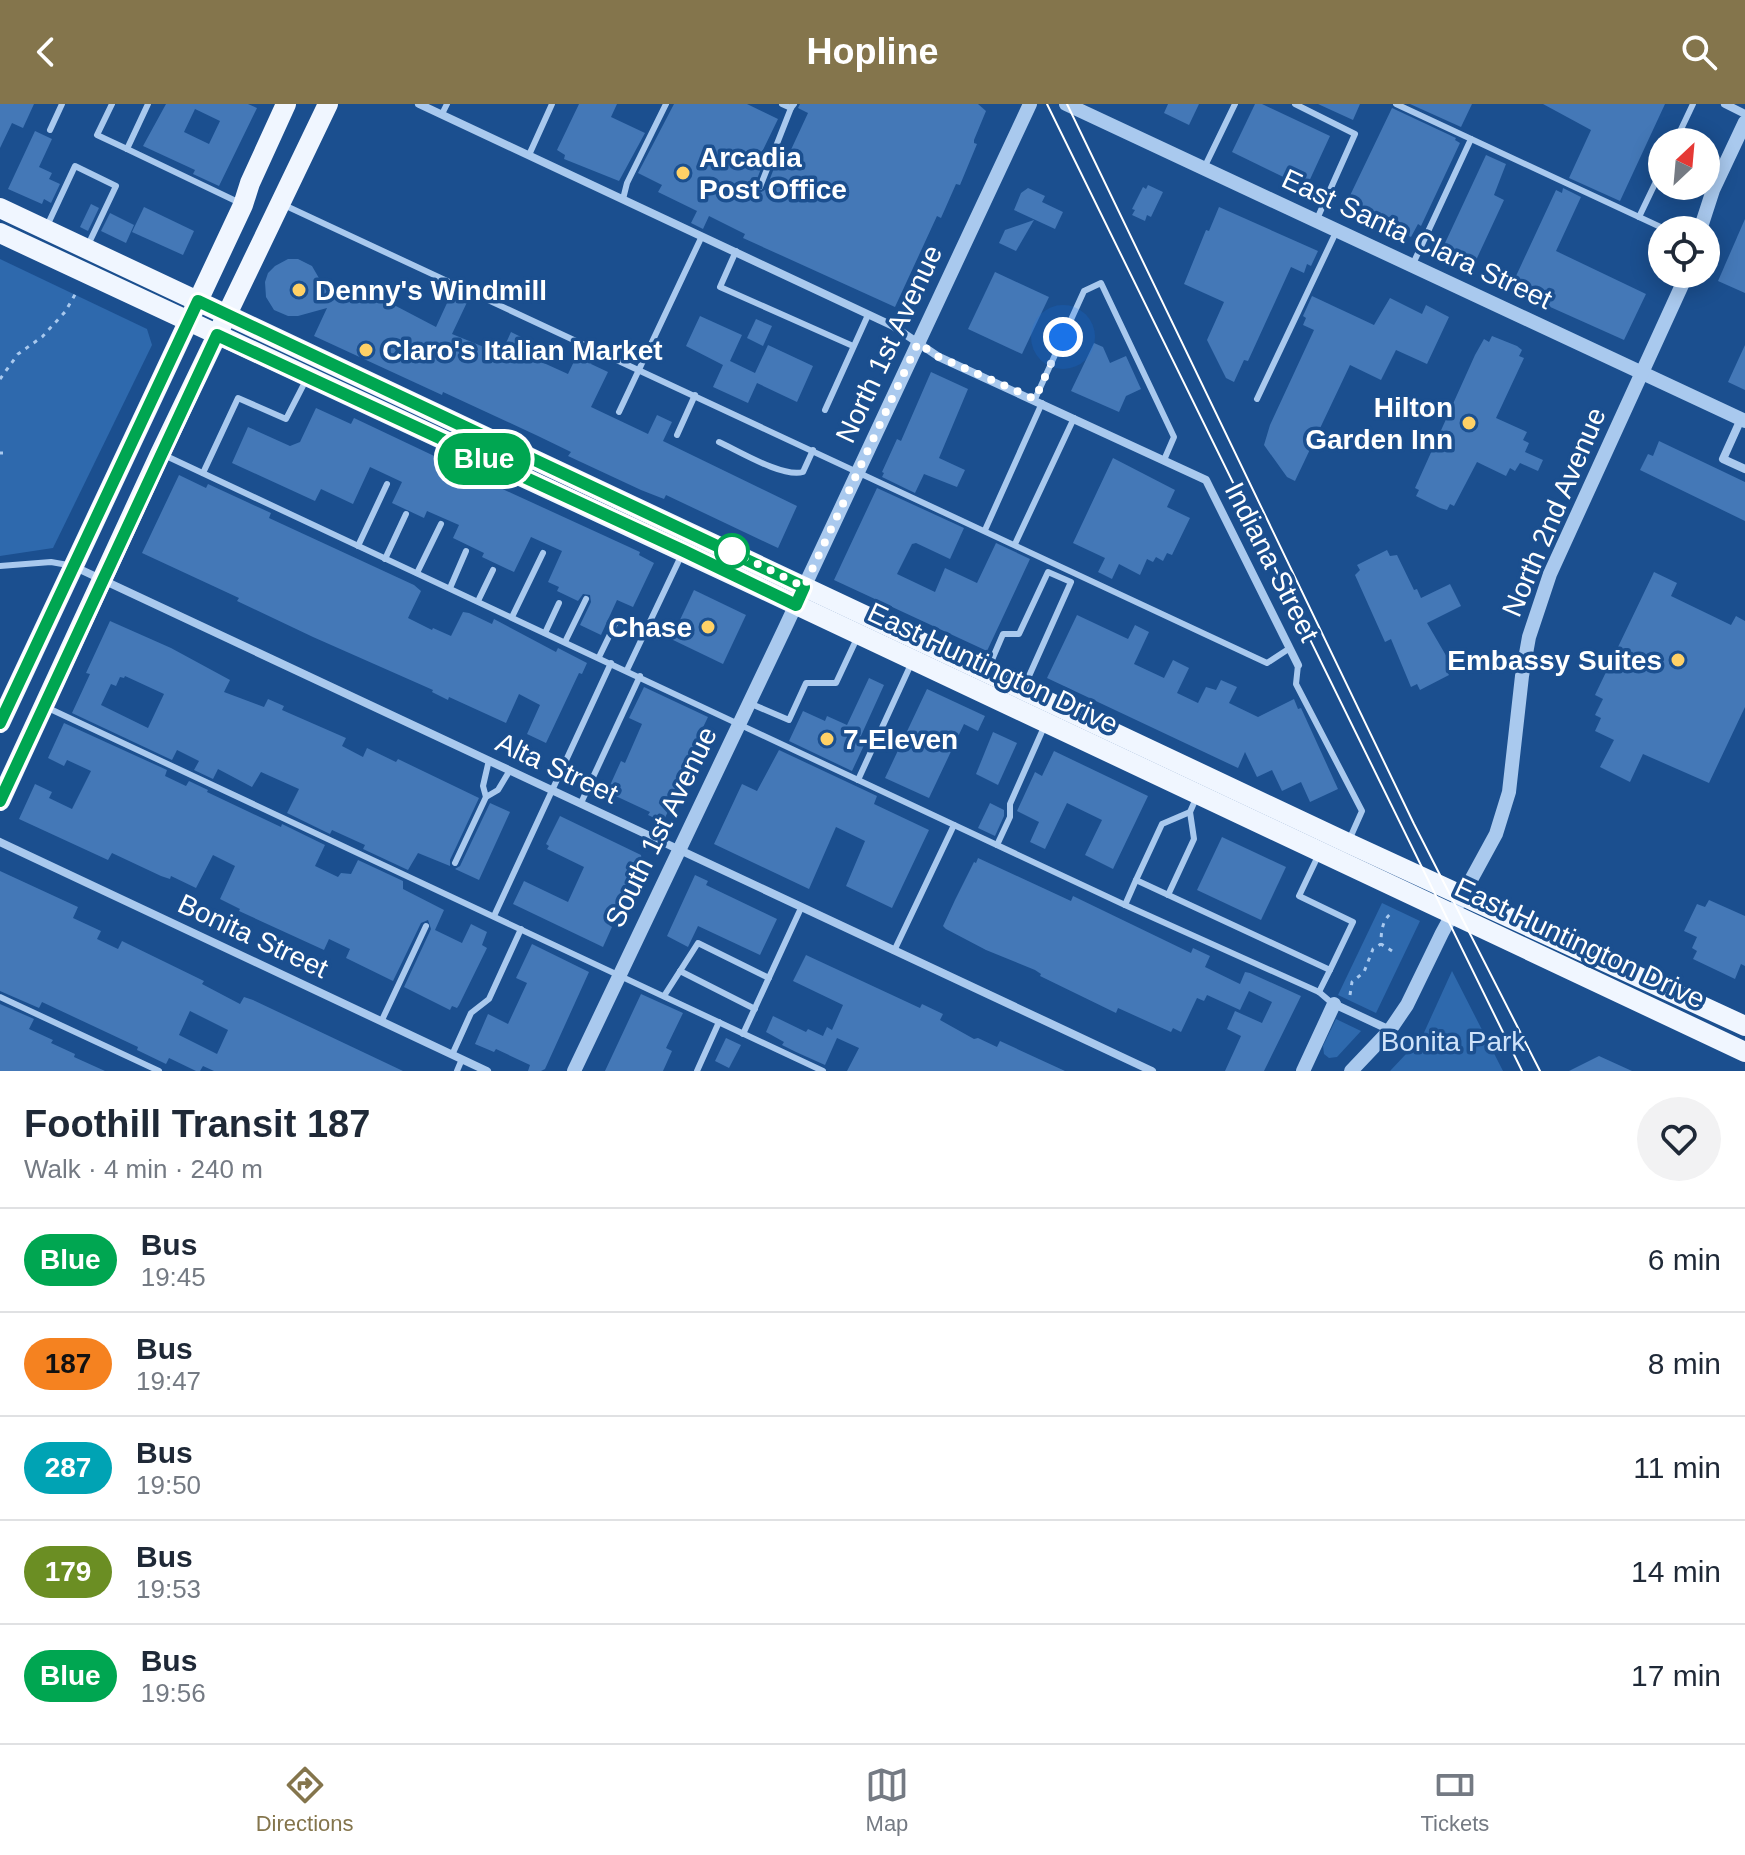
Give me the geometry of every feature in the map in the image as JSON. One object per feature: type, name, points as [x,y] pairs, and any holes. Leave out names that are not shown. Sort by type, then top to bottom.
[{"type":"main road","points":[[0,723],[189,322],[286,104]]},
{"type":"main road","points":[[0,801],[160,454],[328,104]]},
{"type":"main road","name":"East Huntington Drive","points":[[0,208],[228,314],[800,596],[858,635],[1046,724],[1194,803],[1320,853],[1745,1052]]},
{"type":"main road","name":"East Huntington Drive","points":[[0,233],[684,551],[990,664],[1348,843],[1745,1026]]},
{"type":"street","points":[[419,104],[893,326],[939,357],[1164,460]]},
{"type":"street","name":"North 1st Avenue","points":[[800,596],[1030,104]]},
{"type":"street","name":"East Santa Clara Street","points":[[1066,104],[1743,420]]},
{"type":"street","points":[[1725,104],[1745,114]]},
{"type":"street","points":[[1705,216],[1713,190],[1745,122]]},
{"type":"street","name":"North 2nd Avenue","points":[[1351,1071],[1390,1030],[1407,1005],[1496,834],[1509,792],[1522,676],[1539,602],[1681,288]]},
{"type":"street","points":[[1743,420],[1723,459],[1745,469]]},
{"type":"street","name":"Indiana Street","points":[[1164,460],[1206,480],[1298,665]]},
{"type":"street","name":"Alta Street","points":[[73,566],[1152,1071]]},
{"type":"street","name":"South 1st Avenue","points":[[574,1071],[800,596]]},
{"type":"street","name":"Bonita Street","points":[[0,842],[487,1071]]},
{"type":"street","points":[[1303,1071],[1334,1004],[1390,1030]]},
{"type":"lane","points":[[50,130],[62,104]]},
{"type":"lane","points":[[112,104],[97,135],[243,205]]},
{"type":"lane","points":[[127,149],[148,104]]},
{"type":"lane","points":[[442,114],[447,104]]},
{"type":"lane","points":[[529,155],[552,104]]},
{"type":"lane","points":[[623,199],[627,183],[666,104]]},
{"type":"lane","points":[[760,187],[792,106],[782,104]]},
{"type":"lane","points":[[1204,168],[1235,104]]},
{"type":"lane","points":[[1295,104],[1355,134],[1316,220]]},
{"type":"lane","points":[[1396,104],[1648,221]]},
{"type":"lane","points":[[1682,128],[1693,104]]},
{"type":"lane","points":[[1412,266],[1471,139]]},
{"type":"lane","points":[[45,229],[75,166],[116,186],[87,249]]},
{"type":"lane","points":[[1639,217],[1648,198]]},
{"type":"lane","points":[[281,204],[1267,663],[1290,648]]},
{"type":"lane","points":[[1257,399],[1337,230]]},
{"type":"lane","points":[[619,412],[702,236]]},
{"type":"lane","points":[[736,251],[720,287],[853,346]]},
{"type":"lane","points":[[985,530],[1084,291],[1101,283],[1174,437],[1164,460]]},
{"type":"lane","points":[[825,410],[868,315]]},
{"type":"lane","points":[[203,473],[238,398],[286,419],[308,377]]},
{"type":"lane","points":[[677,435],[695,395]]},
{"type":"lane","points":[[1015,544],[1074,418]]},
{"type":"lane","points":[[719,442],[796,474],[803,472],[813,450]]},
{"type":"lane","points":[[160,454],[1125,905],[1319,992],[1334,1004]]},
{"type":"lane","points":[[358,546],[387,484]]},
{"type":"lane","points":[[385,559],[406,514]]},
{"type":"lane","points":[[417,573],[441,524]]},
{"type":"lane","points":[[450,588],[466,551]]},
{"type":"lane","points":[[627,670],[684,551]]},
{"type":"lane","points":[[512,617],[543,553]]},
{"type":"lane","points":[[0,566],[51,562],[73,566]]},
{"type":"lane","points":[[478,601],[493,570]]},
{"type":"lane","points":[[990,664],[1003,634],[1019,634],[1048,572],[1071,582],[1026,682]]},
{"type":"lane","points":[[565,642],[586,599]]},
{"type":"lane","points":[[545,633],[559,603]]},
{"type":"lane","points":[[599,657],[617,620]]},
{"type":"lane","points":[[749,703],[789,720],[806,683],[836,683],[858,635]]},
{"type":"lane","points":[[858,780],[912,662]]},
{"type":"lane","points":[[494,916],[611,663]]},
{"type":"lane","points":[[1298,665],[1296,684],[1362,811],[1348,843]]},
{"type":"lane","points":[[581,803],[640,676]]},
{"type":"lane","points":[[45,706],[823,1071]]},
{"type":"lane","points":[[997,845],[1010,817],[1010,804],[1046,724]]},
{"type":"lane","points":[[486,797],[483,786],[489,760]]},
{"type":"lane","points":[[455,863],[486,797],[498,790],[510,770]]},
{"type":"lane","points":[[1125,905],[1162,824],[1194,803]]},
{"type":"lane","points":[[1168,895],[1194,839],[1194,803]]},
{"type":"lane","points":[[894,951],[954,825]]},
{"type":"lane","points":[[1319,992],[1353,922],[1299,896],[1320,853]]},
{"type":"lane","points":[[1136,880],[1330,970]]},
{"type":"lane","points":[[743,1034],[801,908]]},
{"type":"lane","points":[[382,1020],[426,926]]},
{"type":"lane","points":[[457,1071],[457,1057],[471,1013],[489,999],[521,929]]},
{"type":"lane","points":[[664,996],[698,943],[769,978]]},
{"type":"lane","points":[[680,971],[755,1009]]},
{"type":"lane","points":[[0,997],[159,1071]]},
{"type":"lane","points":[[697,1071],[719,1022]]},
{"type":"path","points":[[0,379],[18,354],[42,337],[65,312],[76,293]]},
{"type":"path","points":[[1381,944],[1381,932],[1387,916],[1393,912]]},
{"type":"path","points":[[1381,944],[1392,951]]},
{"type":"path","points":[[1350,995],[1352,982],[1364,972],[1373,949],[1381,944]]},
{"type":"green space","points":[[0,259],[147,329],[152,345],[53,548],[0,556]]},
{"type":"green space","points":[[1382,903],[1420,921],[1376,1013],[1338,995]]},
{"type":"green space","name":"Bonita Park","points":[[1452,971],[1503,1071],[1390,1071],[1422,1037]]},
{"type":"green space","points":[[1336,1019],[1361,1031],[1337,1057],[1329,1058],[1324,1054],[1323,1046]]},
{"type":"building","points":[[0,104],[34,104],[23,128],[12,123],[0,148]]},
{"type":"building","points":[[166,104],[248,104],[257,108],[219,186],[193,174],[195,170],[143,146]],"holes":[[[195,109],[220,121],[209,144],[184,132]]]},
{"type":"building","points":[[579,104],[617,104],[611,117],[645,133],[619,181],[564,159],[565,155],[557,150]]},
{"type":"building","points":[[674,104],[747,104],[778,119],[760,156],[765,158],[754,187],[760,193],[766,189],[776,163],[783,167],[808,113],[798,108],[800,104],[978,104],[986,111],[974,140],[977,144],[960,185],[956,184],[941,218],[937,216],[895,307],[743,238],[745,234],[709,216],[703,229],[691,223],[697,211],[658,192],[662,185],[638,173]]},
{"type":"building","points":[[1168,104],[1199,104],[1189,125],[1164,113]]},
{"type":"building","points":[[1255,104],[1262,104],[1330,136],[1306,188],[1232,152]]},
{"type":"building","points":[[1318,104],[1360,104],[1353,120]]},
{"type":"building","points":[[1410,104],[1472,104],[1461,127]]},
{"type":"building","points":[[1543,104],[1665,104],[1654,128],[1648,128],[1648,141],[1620,201],[1569,178],[1591,130]]},
{"type":"building","points":[[1392,108],[1456,138],[1460,143],[1421,226],[1418,224],[1411,237],[1345,206]]},
{"type":"building","points":[[35,131],[52,139],[39,167],[52,173],[49,179],[60,184],[51,203],[44,199],[42,204],[8,189]]},
{"type":"building","points":[[1486,155],[1506,164],[1494,195],[1504,200],[1471,271],[1439,256]]},
{"type":"building","points":[[1148,185],[1163,192],[1151,217],[1147,215],[1145,221],[1132,215],[1135,210],[1132,209],[1143,187],[1146,189]]},
{"type":"building","points":[[1028,188],[1045,196],[1042,202],[1063,212],[1055,229],[1014,210],[1021,193]]},
{"type":"building","points":[[1563,188],[1581,197],[1556,251],[1646,294],[1624,340],[1510,289],[1556,190],[1562,193]]},
{"type":"building","points":[[91,204],[99,208],[88,231],[80,227]]},
{"type":"building","points":[[144,207],[194,231],[183,255],[132,232]]},
{"type":"building","points":[[1219,207],[1318,251],[1304,273],[1291,267],[1248,361],[1244,360],[1234,382],[1226,378],[1207,340],[1224,302],[1184,284]]},
{"type":"building","points":[[110,213],[134,225],[126,243],[101,231]]},
{"type":"building","points":[[1745,219],[1745,293],[1720,282]]},
{"type":"building","points":[[1034,220],[1016,251],[999,243],[1005,230]]},
{"type":"building","points":[[288,259],[298,259],[312,266],[331,299],[338,285],[343,288],[344,285],[372,298],[373,294],[436,327],[453,290],[469,298],[452,334],[501,354],[511,332],[529,341],[526,355],[568,374],[580,349],[595,356],[591,364],[608,372],[591,407],[648,434],[657,415],[672,422],[663,441],[797,506],[778,548],[666,495],[664,499],[641,490],[568,456],[571,452],[538,436],[314,336],[327,308],[288,316],[274,310],[266,297],[268,273]]},
{"type":"building","points":[[995,272],[1049,297],[1022,354],[968,329]]},
{"type":"building","points":[[1312,296],[1374,325],[1390,298],[1422,314],[1426,305],[1449,317],[1427,364],[1396,350],[1381,380],[1350,365],[1295,481],[1287,477],[1264,445],[1270,425],[1314,330],[1303,325],[1306,318],[1303,316]]},
{"type":"building","points":[[700,316],[742,335],[730,361],[755,373],[768,345],[813,366],[797,402],[757,383],[748,403],[713,387],[723,365],[686,346]]},
{"type":"building","points":[[756,319],[772,326],[763,346],[747,338]]},
{"type":"building","name":"Hilton Garden Inn","points":[[1492,336],[1517,346],[1522,350],[1519,356],[1524,358],[1496,418],[1527,432],[1523,440],[1529,443],[1525,452],[1543,460],[1538,471],[1520,463],[1515,471],[1510,468],[1506,476],[1477,462],[1454,506],[1450,504],[1447,510],[1416,496],[1419,490],[1415,488],[1475,355],[1484,339],[1489,342]]},
{"type":"building","points":[[1094,343],[1103,347],[1110,363],[1126,356],[1141,389],[1126,396],[1119,412],[1071,391]]},
{"type":"building","points":[[1745,345],[1745,390],[1728,382]]},
{"type":"building","points":[[931,372],[968,389],[939,458],[965,470],[957,487],[924,474],[915,493],[882,477],[882,472],[897,439],[901,441]]},
{"type":"building","points":[[316,408],[351,424],[354,418],[449,463],[448,466],[464,469],[640,552],[639,555],[654,563],[633,607],[617,600],[601,635],[580,625],[591,602],[590,595],[583,594],[578,601],[557,591],[559,587],[548,582],[562,551],[531,537],[514,572],[482,557],[484,553],[453,538],[459,525],[427,511],[424,518],[392,503],[402,482],[370,467],[353,504],[321,489],[315,501],[232,463],[248,427],[290,446],[300,442]]},
{"type":"building","points":[[1659,441],[1745,482],[1745,521],[1640,470],[1648,454],[1653,456]]},
{"type":"building","points":[[1113,458],[1175,490],[1167,507],[1190,518],[1172,555],[1167,553],[1163,561],[1156,557],[1153,562],[1147,559],[1140,575],[1119,564],[1112,579],[1098,572],[1105,558],[1073,543]]},
{"type":"building","points":[[179,475],[206,488],[208,484],[271,513],[269,518],[414,585],[421,591],[408,618],[432,630],[451,636],[463,612],[469,613],[492,624],[494,619],[556,652],[558,648],[587,663],[582,674],[579,673],[546,743],[527,734],[540,705],[519,694],[506,723],[449,697],[448,700],[433,690],[313,637],[142,553]]},
{"type":"building","points":[[877,488],[964,528],[950,559],[912,544],[897,574],[935,592],[945,568],[977,583],[996,543],[1030,559],[987,651],[834,580]]},
{"type":"building","points":[[1387,550],[1390,556],[1397,555],[1421,598],[1450,584],[1461,606],[1427,623],[1451,664],[1446,670],[1449,675],[1420,690],[1417,684],[1411,687],[1391,639],[1385,642],[1355,575],[1360,570],[1357,565]]},
{"type":"building","name":"Embassy Suites","points":[[1654,572],[1677,583],[1671,596],[1731,625],[1736,616],[1745,621],[1745,707],[1709,783],[1643,754],[1630,782],[1600,767],[1614,740],[1595,731],[1601,718],[1595,715],[1603,699],[1595,695]]},
{"type":"building","points":[[694,590],[746,615],[723,664],[671,639]]},
{"type":"building","points":[[1077,615],[1128,639],[1135,625],[1149,632],[1134,664],[1164,678],[1173,660],[1189,668],[1177,693],[1198,703],[1206,687],[1216,690],[1221,680],[1237,687],[1229,703],[1258,717],[1294,699],[1338,789],[1310,802],[1301,782],[1282,791],[1272,770],[1257,777],[1245,752],[1238,768],[1047,678]]},
{"type":"building","points":[[110,621],[171,648],[230,680],[224,692],[264,707],[268,699],[284,706],[282,710],[346,738],[342,746],[363,757],[367,748],[396,762],[398,759],[479,798],[450,866],[418,853],[408,870],[363,849],[365,845],[332,830],[330,834],[287,813],[299,789],[261,772],[252,787],[218,769],[213,779],[194,770],[199,761],[177,750],[172,760],[72,713],[90,674],[86,673]],"holes":[[[125,676],[164,694],[148,728],[101,705],[111,684],[116,686],[120,677]]]},
{"type":"building","points":[[869,678],[884,685],[860,738],[866,741],[852,771],[789,741],[803,711],[825,721],[827,716],[847,725]]},
{"type":"building","points":[[644,687],[708,717],[693,748],[697,750],[663,822],[648,815],[650,812],[607,792],[621,761],[625,763],[642,724],[629,718]]},
{"type":"building","points":[[927,689],[985,716],[978,731],[964,724],[929,798],[885,778]]},
{"type":"building","points":[[64,723],[167,770],[165,776],[186,786],[189,781],[281,827],[282,824],[325,845],[315,866],[338,877],[341,873],[351,874],[358,860],[403,881],[403,889],[444,910],[435,930],[462,943],[471,924],[487,932],[482,945],[487,948],[457,1008],[452,1006],[450,1010],[404,987],[431,929],[428,920],[421,923],[393,981],[346,958],[350,949],[329,939],[324,950],[239,911],[220,899],[235,866],[213,855],[196,888],[112,853],[108,860],[19,819],[35,784],[52,792],[49,798],[72,809],[91,771],[67,760],[64,766],[48,758]]},
{"type":"building","points":[[993,732],[1017,743],[998,785],[976,774]]},
{"type":"building","points":[[779,750],[877,796],[874,804],[929,830],[892,908],[846,886],[865,841],[836,827],[809,889],[714,844],[742,784],[757,791]]},
{"type":"building","points":[[1054,751],[1148,796],[1113,869],[1085,855],[1102,820],[1067,803],[1045,849],[1030,842],[1039,822],[1017,811],[1035,772],[1042,776]]},
{"type":"building","points":[[490,803],[510,812],[479,880],[455,869],[460,866]]},
{"type":"building","points":[[990,803],[1004,810],[995,836],[978,828]]},
{"type":"building","points":[[560,816],[641,855],[642,863],[636,868],[609,925],[612,927],[603,947],[513,904],[524,881],[568,902],[584,867],[547,849],[549,846],[546,844]]},
{"type":"building","points":[[1222,837],[1286,867],[1261,920],[1197,890]]},
{"type":"building","points":[[978,858],[1071,901],[1073,896],[1191,953],[1193,948],[1210,956],[1205,967],[1240,984],[1245,972],[1301,996],[1264,1071],[1225,1071],[1241,1036],[1227,1029],[1235,1011],[1262,1023],[1272,1002],[1249,991],[1240,1010],[1207,995],[1204,1001],[1197,998],[1181,1032],[1173,1028],[1171,1032],[1118,1008],[1116,1013],[1040,976],[1035,970],[946,929],[943,926]]},
{"type":"building","points":[[0,871],[78,907],[73,918],[101,931],[97,939],[118,949],[122,941],[204,981],[202,984],[240,1004],[244,997],[253,1000],[403,1071],[214,1071],[203,1066],[196,1071],[169,1058],[166,1064],[137,1050],[138,1047],[42,1002],[39,1008],[0,991]],"holes":[[[190,1011],[228,1030],[217,1054],[179,1035]]]},
{"type":"building","points":[[695,875],[708,881],[706,885],[777,919],[760,955],[698,926],[688,947],[667,936]]},
{"type":"building","points":[[1709,900],[1745,916],[1745,966],[1741,964],[1735,979],[1693,959],[1697,951],[1692,948],[1697,937],[1684,931],[1697,904],[1705,907]]},
{"type":"building","points":[[532,944],[589,972],[545,1069],[541,1071],[528,1071],[530,1065],[496,1049],[494,1052],[475,1044],[488,1014],[508,1024],[527,983],[516,978]]},
{"type":"building","points":[[806,955],[920,1008],[922,1004],[943,1014],[940,1020],[974,1039],[997,1047],[1000,1041],[1065,1071],[847,1071],[859,1048],[837,1038],[825,1065],[782,1045],[784,1042],[766,1032],[773,1016],[806,1032],[808,1029],[823,1036],[827,1027],[832,1030],[843,1005],[793,981]]},
{"type":"building","points":[[641,994],[683,1013],[666,1048],[672,1051],[663,1071],[605,1071]]},
{"type":"building","points":[[0,1004],[34,1019],[29,1029],[53,1040],[51,1043],[75,1054],[74,1057],[105,1071],[0,1071]]},
{"type":"building","points":[[726,1038],[741,1045],[729,1068],[715,1061]]},
{"type":"building","points":[[1599,1056],[1632,1071],[1569,1071]]},
{"type":"tram line","points":[[1047,104],[1522,1071]]},
{"type":"tram line","points":[[1067,104],[1414,824],[1540,1071]]},
{"type":"bus line","name":"Blue","points":[[0,723],[198,301],[804,587],[796,605],[217,335],[0,801]]},
{"type":"place","name":"Arcadia Post Office","points":[[683,173]]},
{"type":"place","name":"Denny's Windmill","points":[[299,290]]},
{"type":"place","name":"Claro's Italian Market","points":[[366,350]]},
{"type":"place","name":"Hilton Garden Inn","points":[[1469,423]]},
{"type":"place","name":"Chase","points":[[708,627]]},
{"type":"place","name":"Embassy Suites","points":[[1678,660]]},
{"type":"place","name":"7-Eleven","points":[[827,739]]},
{"type":"route","points":[[732,551],[804,587],[918,343],[939,357],[1035,399],[1063,337]]}]
